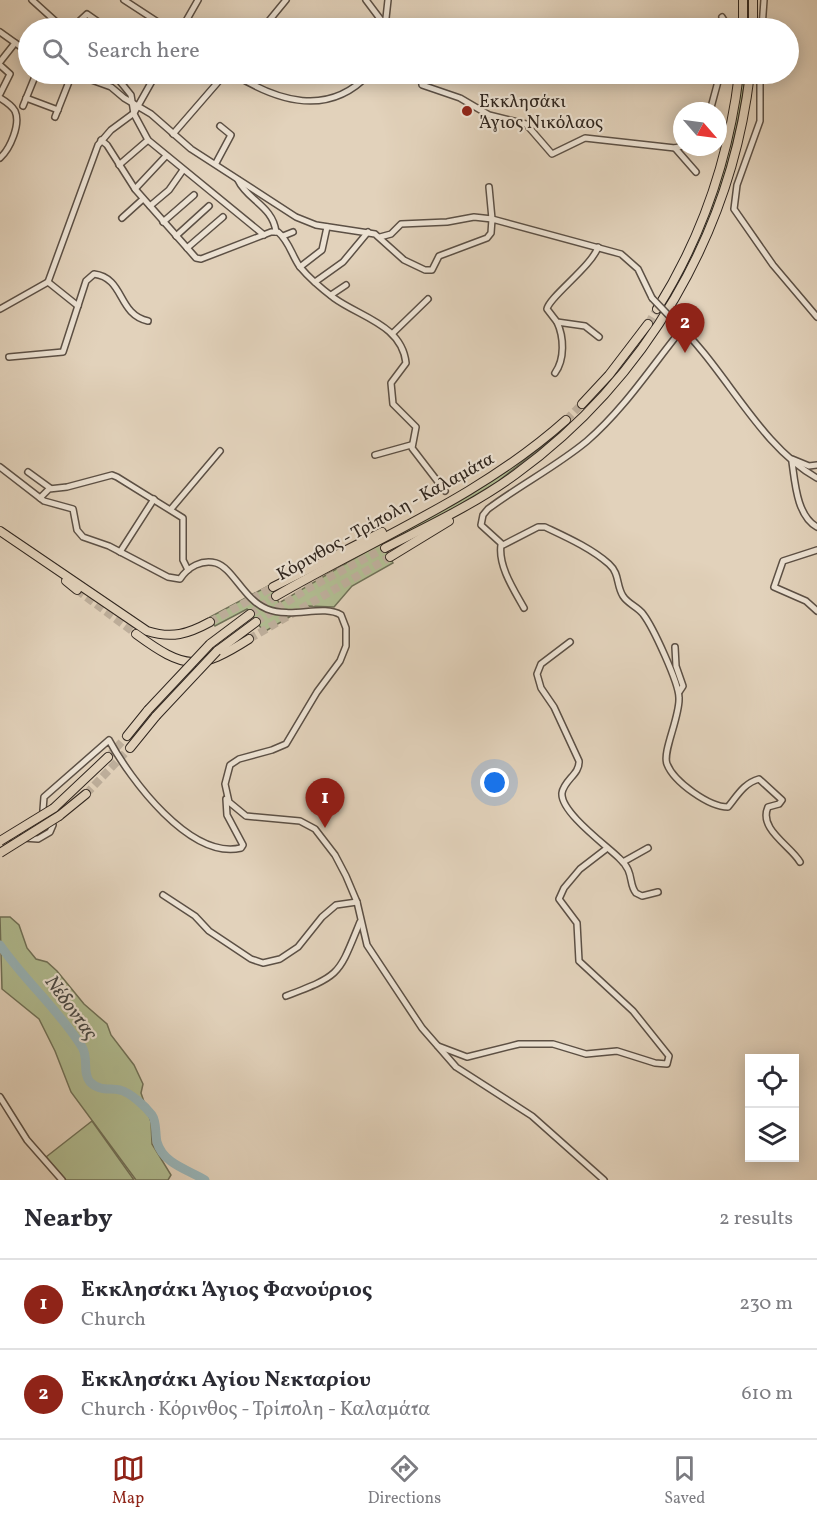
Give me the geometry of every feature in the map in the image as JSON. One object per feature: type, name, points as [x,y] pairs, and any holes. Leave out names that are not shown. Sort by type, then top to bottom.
[{"type":"highway","points":[[743,0],[743,18]]},
{"type":"highway","points":[[753,0],[753,18]]},
{"type":"highway","points":[[657,309],[689,253],[708,207],[730,129],[738,84]]},
{"type":"highway","name":"Κόρινθος - Τρίπολη - Καλαμάτα","points":[[385,548],[444,519],[498,486],[560,440],[602,398],[642,349],[673,302],[706,241],[740,132],[748,84]]},
{"type":"highway","points":[[582,404],[615,367],[648,324]]},
{"type":"highway","name":"Κόρινθος - Τρίπολη - Καλαμάτα","points":[[275,591],[336,553],[475,489],[524,456],[566,420]]},
{"type":"highway","points":[[390,557],[452,519],[498,486]]},
{"type":"highway","points":[[0,531],[147,631],[171,636],[183,635],[210,622]]},
{"type":"highway","points":[[26,548],[77,590]]},
{"type":"highway","points":[[127,736],[148,710],[210,644],[250,614]]},
{"type":"highway","points":[[130,748],[156,716],[217,651],[256,622]]},
{"type":"highway","points":[[136,634],[169,656],[197,663],[220,656],[249,639]]},
{"type":"highway","points":[[0,841],[54,808],[108,757]]},
{"type":"highway","points":[[0,853],[59,816],[86,794]]},
{"type":"street","points":[[32,0],[52,18]]},
{"type":"street","points":[[124,0],[152,18]]},
{"type":"street","points":[[188,18],[198,0]]},
{"type":"street","points":[[271,18],[286,0]]},
{"type":"street","points":[[366,0],[378,18]]},
{"type":"street","points":[[386,18],[388,0]]},
{"type":"street","points":[[763,18],[764,0]]},
{"type":"street","points":[[0,32],[18,45]]},
{"type":"street","points":[[0,158],[12,139],[17,117],[12,107],[0,96],[10,74],[0,63],[15,43]]},
{"type":"street","points":[[23,106],[32,84]]},
{"type":"street","points":[[55,117],[70,84]]},
{"type":"street","points":[[105,84],[173,134],[296,217],[327,227],[368,232],[380,237],[404,260],[429,271],[439,256],[487,238],[491,232],[492,219],[489,187]]},
{"type":"street","points":[[122,84],[135,105]]},
{"type":"street","points":[[149,84],[135,105],[134,113],[148,140],[165,157],[264,234]]},
{"type":"street","points":[[173,134],[216,84]]},
{"type":"street","points":[[251,84],[266,93],[297,101],[318,100],[341,93],[354,84]]},
{"type":"street","points":[[423,84],[424,87],[460,98],[489,115],[526,124],[552,154],[585,138],[673,148]]},
{"type":"street","points":[[712,102],[717,84]]},
{"type":"street","points":[[760,84],[761,115],[734,194],[738,217],[817,317]]},
{"type":"street","points":[[26,98],[58,110]]},
{"type":"street","points":[[0,309],[48,282],[101,140],[134,113]]},
{"type":"street","points":[[216,163],[231,135],[220,126]]},
{"type":"street","points":[[101,140],[107,145],[143,200],[196,258],[201,259],[264,234],[276,232]]},
{"type":"street","points":[[119,165],[148,140]]},
{"type":"street","points":[[740,153],[747,155]]},
{"type":"street","points":[[682,156],[696,172]]},
{"type":"street","points":[[135,189],[165,157]]},
{"type":"street","points":[[150,206],[169,190],[183,170]]},
{"type":"street","points":[[237,178],[240,185],[269,214],[276,232],[283,236],[300,267],[315,282],[331,296],[393,333],[406,363],[391,383],[391,399],[395,408],[416,427],[411,445]]},
{"type":"street","points":[[163,222],[194,195]]},
{"type":"street","points":[[122,218],[143,200]]},
{"type":"street","points":[[176,236],[209,206]]},
{"type":"street","points":[[187,248],[223,217]]},
{"type":"street","points":[[380,237],[391,234],[401,224],[447,222],[474,217],[492,219],[598,248],[614,250],[633,263],[652,298],[718,368],[742,406],[790,459],[817,478]]},
{"type":"street","points":[[300,267],[322,250],[327,227]]},
{"type":"street","points":[[283,236],[292,232]]},
{"type":"street","points":[[315,282],[340,264],[368,232]]},
{"type":"street","points":[[555,373],[560,365],[562,334],[557,322],[549,313],[548,303],[565,290],[598,248]]},
{"type":"street","points":[[9,357],[61,353],[88,279],[97,274],[115,285],[132,315],[148,321]]},
{"type":"street","points":[[48,282],[78,306]]},
{"type":"street","points":[[331,296],[346,285]]},
{"type":"street","points":[[393,333],[428,298]]},
{"type":"street","points":[[557,322],[585,326],[599,337]]},
{"type":"street","points":[[501,545],[482,527],[481,520],[485,512],[575,450],[599,429],[637,389],[682,329]]},
{"type":"street","points":[[375,454],[411,445]]},
{"type":"street","points":[[411,445],[445,491]]},
{"type":"street","points":[[171,509],[220,451]]},
{"type":"street","points":[[790,459],[809,466],[817,465]]},
{"type":"street","points":[[790,459],[803,510],[808,521],[817,527]]},
{"type":"street","points":[[0,467],[40,498],[49,503],[71,508],[81,535],[170,578],[180,579],[198,564],[210,562],[221,565],[248,597],[269,610],[286,613],[325,610],[337,613],[343,619],[346,646],[340,661],[317,693],[286,744],[239,759],[230,765],[225,779],[228,815],[243,845],[241,848],[228,850],[187,834],[177,827],[129,773],[109,740],[46,794],[43,810],[53,825],[47,835],[38,839],[0,837]]},
{"type":"street","points":[[28,472],[50,488],[67,487],[113,475],[171,509],[184,519],[183,560],[188,570]]},
{"type":"street","points":[[40,498],[50,488]]},
{"type":"street","points":[[120,552],[154,499]]},
{"type":"street","points":[[501,545],[543,526],[608,563],[619,578],[624,599],[645,617],[674,675],[679,692],[676,723],[666,758],[668,767],[704,801],[721,807],[728,807],[742,789],[752,781],[762,780],[782,800],[766,810],[774,834],[800,862]]},
{"type":"street","points":[[501,545],[500,554],[525,608]]},
{"type":"street","points":[[817,550],[783,561],[774,587],[806,602],[817,611]]},
{"type":"street","points":[[570,642],[541,664],[538,670],[538,681],[554,707],[579,761],[578,769],[563,790],[563,797],[581,826],[623,862],[633,878],[632,885],[636,893],[642,896],[658,892]]},
{"type":"street","points":[[675,647],[677,668],[683,685],[679,692]]},
{"type":"street","points":[[227,797],[233,808],[246,816],[300,821],[312,826],[335,855],[357,902],[367,945],[389,982],[437,1046],[456,1067],[532,1116],[604,1180]]},
{"type":"street","points":[[623,862],[648,848]]},
{"type":"street","points":[[437,1046],[467,1057],[519,1044],[553,1044],[586,1054],[617,1051],[655,1063],[667,1064],[669,1056],[658,1039],[633,1011],[579,961],[577,923],[559,899],[564,888],[584,864],[597,858],[606,849]]},
{"type":"street","points":[[163,896],[195,916],[209,931],[251,959],[263,963],[280,959],[298,947],[322,917],[336,905],[357,902]]},
{"type":"street","points":[[286,996],[334,975],[345,960],[360,921]]},
{"type":"street","points":[[0,1097],[27,1140],[62,1180]]},
{"type":"green space","points":[[741,84],[744,84],[727,167],[713,212],[694,256],[662,312],[660,311],[703,226],[727,156]]},
{"type":"green space","points":[[569,422],[571,424],[496,483],[442,515],[384,545],[393,563],[352,586],[334,607],[308,606],[264,632],[247,609],[215,626],[210,617],[270,585],[279,603],[456,502],[525,459]]},
{"type":"green space","points":[[0,917],[10,917],[19,925],[27,948],[36,959],[47,962],[57,971],[84,1004],[107,1024],[111,1035],[134,1065],[143,1084],[141,1093],[151,1122],[152,1144],[171,1175],[168,1180],[136,1180],[71,1092],[55,1051],[39,1019],[2,989]]},
{"type":"green space","points":[[92,1121],[134,1180],[66,1180],[46,1157]]},
{"type":"waterway","name":"Νέδoντας","points":[[0,945],[73,1033],[84,1051],[86,1074],[90,1082],[101,1088],[120,1090],[138,1100],[154,1118],[157,1142],[165,1156],[177,1166],[205,1180]]},
{"type":"tunnel","points":[[727,149],[740,153]]},
{"type":"tunnel","points":[[648,324],[657,309]]},
{"type":"tunnel","points":[[566,420],[582,404]]},
{"type":"tunnel","points":[[256,622],[307,589],[385,548]]},
{"type":"tunnel","points":[[249,639],[390,557]]},
{"type":"tunnel","points":[[210,622],[273,587]]},
{"type":"tunnel","points":[[77,590],[136,634]]},
{"type":"tunnel","points":[[250,614],[276,596]]},
{"type":"tunnel","points":[[108,757],[127,736]]},
{"type":"tunnel","points":[[86,794],[130,748]]},
{"type":"place","name":"Εκκλησάκι Άγιος Νικόλαος","points":[[467,111]]},
{"type":"place","name":"Εκκλησάκι Αγίου Νεκταρίου","points":[[685,353]]},
{"type":"place","name":"Εκκλησάκι Άγιος Φανούριος","points":[[325,828]]}]
